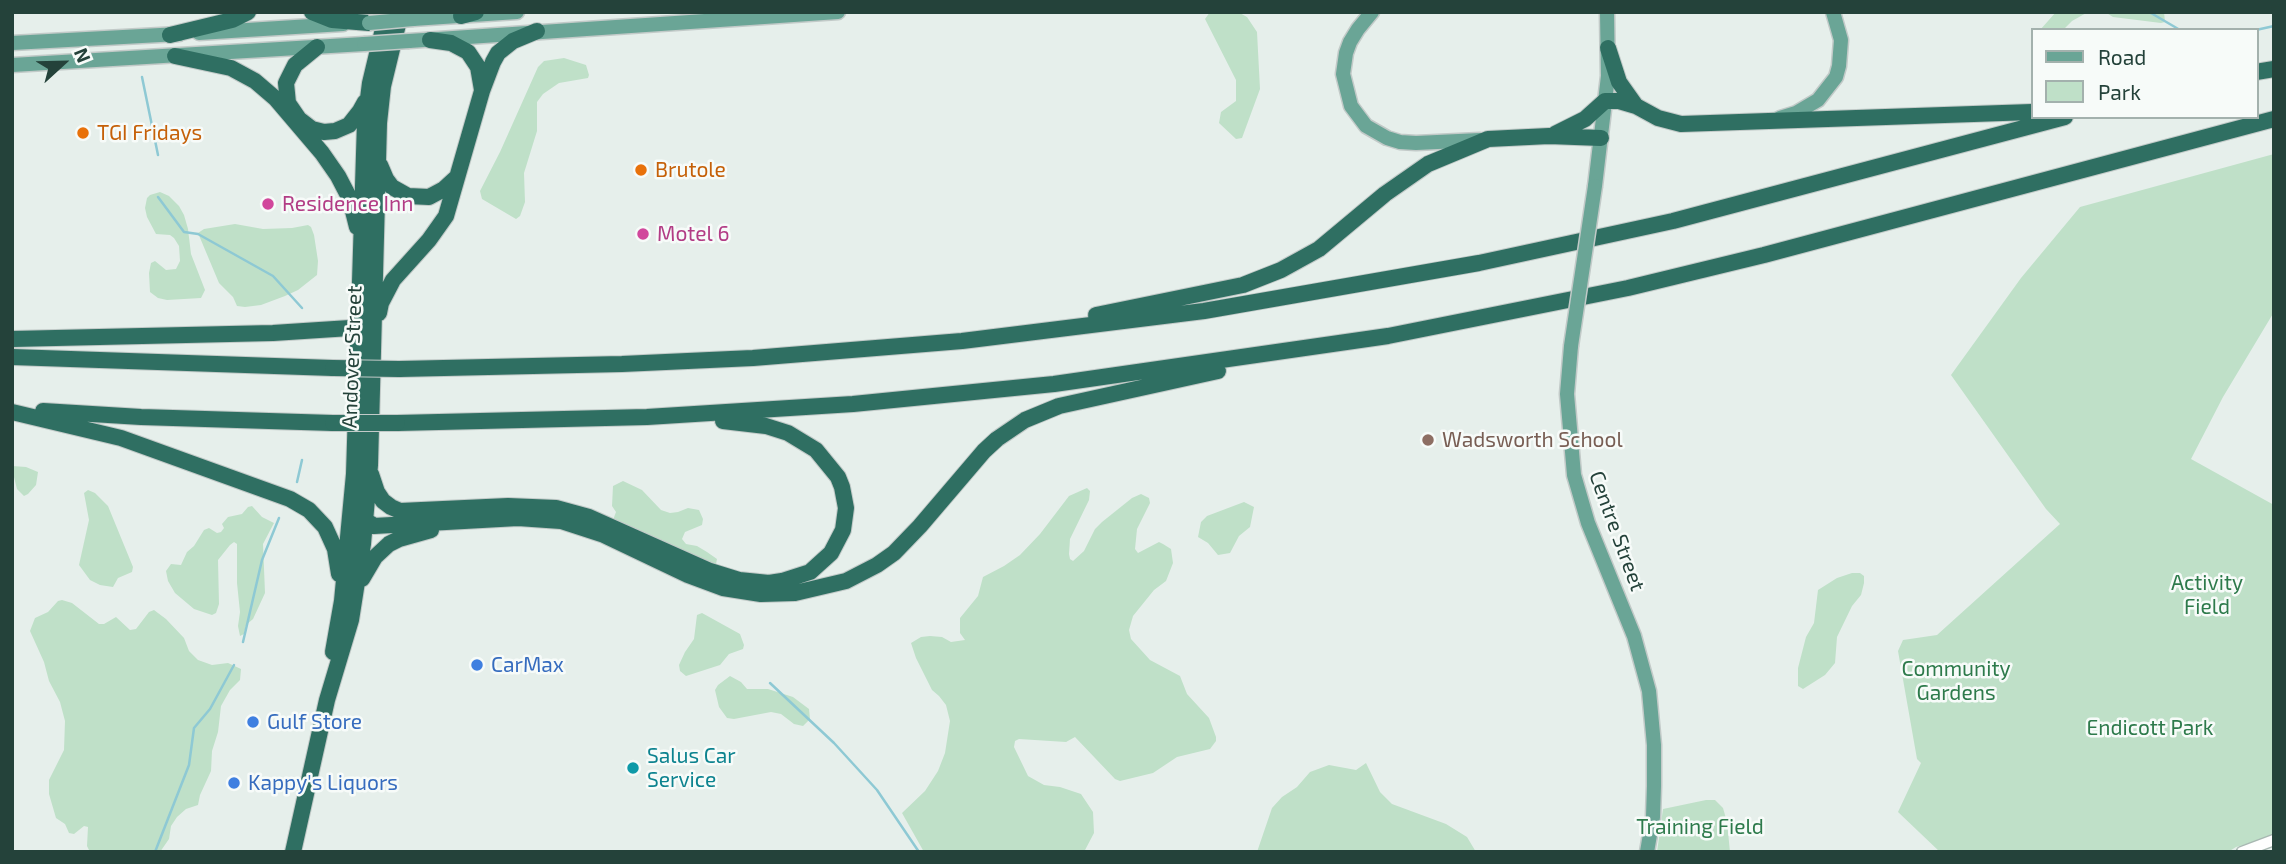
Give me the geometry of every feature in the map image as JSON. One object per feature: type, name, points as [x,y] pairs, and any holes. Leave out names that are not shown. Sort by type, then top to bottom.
[{"type":"highway","points":[[170,35],[232,20],[248,12]]},
{"type":"highway","points":[[312,12],[332,20],[369,23]]},
{"type":"highway","name":"Andover Street","points":[[293,852],[327,700],[345,647],[356,591],[365,520],[373,362],[367,332],[361,263],[365,122],[370,83],[387,12]]},
{"type":"highway","name":"Andover Street","points":[[327,700],[342,601],[353,491],[367,332],[383,86],[407,16]]},
{"type":"highway","points":[[12,339],[367,332],[388,289],[441,223],[449,206],[482,90],[498,53],[513,41],[537,32]]},
{"type":"highway","points":[[430,40],[452,43],[468,52],[478,67],[482,90]]},
{"type":"highway","points":[[317,47],[295,65],[285,88],[290,108],[308,127],[318,132],[329,132],[349,125],[360,111],[370,83]]},
{"type":"highway","points":[[1608,48],[1619,82],[1636,106]]},
{"type":"highway","points":[[175,56],[231,68],[254,81],[276,99],[323,153],[345,188],[357,225],[361,263]]},
{"type":"highway","points":[[1549,136],[1585,119],[1605,101],[1619,101],[1636,106],[1658,118],[1681,124],[2030,112]]},
{"type":"highway","points":[[12,357],[399,369],[753,358],[998,337],[1204,311],[1479,263],[1700,214],[2057,119]]},
{"type":"highway","points":[[12,410],[141,417],[397,423],[647,417],[853,404],[992,391],[1281,353],[1388,336],[1628,288],[1764,255],[2274,120]]},
{"type":"highway","points":[[998,337],[1242,285],[1265,277],[1319,248],[1385,194],[1428,164],[1488,139],[1549,136],[1601,138]]},
{"type":"highway","points":[[377,155],[392,187],[408,196],[429,197],[456,178]]},
{"type":"highway","points":[[353,491],[360,514],[365,520],[380,527],[518,518],[561,521],[604,535],[688,575],[723,588],[761,594],[787,594],[846,581],[894,552],[914,533],[984,451],[1024,420],[1059,406],[1197,376],[1281,353]]},
{"type":"highway","points":[[12,410],[121,438],[300,504],[317,518],[330,537],[338,562],[342,601]]},
{"type":"highway","points":[[369,465],[377,492],[391,508],[400,511],[517,506],[564,510],[596,519],[710,571],[740,580],[769,583],[796,578],[810,572],[831,553],[843,530],[845,498],[832,467],[807,443],[766,426],[647,417]]},
{"type":"highway","points":[[356,591],[369,565],[389,544],[463,522]]},
{"type":"main road","points":[[12,43],[369,23],[407,16],[517,12]]},
{"type":"main road","points":[[12,65],[838,12]]},
{"type":"main road","points":[[1372,12],[1350,42],[1343,75],[1351,106],[1366,127],[1400,142],[1488,139]]},
{"type":"main road","name":"Centre Street","points":[[1607,12],[1605,101],[1571,346],[1567,405],[1574,475],[1588,523],[1634,636],[1649,691],[1654,773],[1653,817],[1647,852]]},
{"type":"main road","points":[[1768,121],[1808,107],[1826,91],[1836,77],[1841,40],[1833,12]]},
{"type":"street","points":[[2242,852],[2274,840]]},
{"type":"green space","points":[[1210,12],[1238,12],[1247,17],[1257,32],[1260,89],[1242,138],[1236,139],[1219,123],[1221,112],[1236,101],[1236,80],[1205,19]]},
{"type":"green space","points":[[2056,12],[2088,12],[2065,28],[2042,28]]},
{"type":"green space","points":[[2105,12],[2164,12],[2165,22],[2113,17]]},
{"type":"green space","points":[[564,58],[586,65],[589,75],[588,78],[559,83],[543,94],[537,102],[537,131],[524,173],[525,202],[520,216],[516,219],[482,199],[480,191],[538,67],[544,61]]},
{"type":"green space","name":"Endicott Park","points":[[2274,154],[2274,312],[2223,397],[2191,459],[2274,505],[2274,836],[2228,852],[1940,852],[1898,812],[1921,763],[1917,759],[1898,651],[1903,640],[1937,635],[2060,524],[2046,509],[1951,375],[2021,278],[2080,207]]},
{"type":"green space","points":[[160,192],[169,196],[184,215],[191,254],[205,290],[201,298],[167,300],[150,292],[151,263],[155,261],[166,270],[176,269],[180,261],[179,246],[174,238],[156,234],[147,217],[147,198]]},
{"type":"green space","points":[[235,224],[263,229],[308,225],[314,235],[317,275],[298,290],[285,296],[261,305],[237,306],[233,297],[219,283],[198,233],[204,229]]},
{"type":"green space","points":[[12,466],[26,467],[38,472],[36,485],[24,496],[17,489]]},
{"type":"green space","points":[[623,481],[642,490],[661,510],[670,513],[688,508],[699,510],[703,519],[702,525],[685,532],[682,539],[686,544],[697,546],[717,559],[716,564],[613,520],[616,512],[612,506],[613,486]]},
{"type":"green space","points":[[1087,488],[1090,491],[1089,500],[1070,539],[1069,554],[1073,561],[1084,551],[1095,529],[1102,522],[1132,498],[1141,494],[1149,498],[1150,503],[1137,529],[1135,549],[1138,553],[1159,542],[1171,549],[1173,563],[1166,581],[1154,590],[1133,616],[1129,630],[1131,639],[1150,660],[1180,676],[1187,694],[1209,718],[1216,741],[1210,749],[1177,757],[1153,773],[1120,781],[1075,737],[1066,742],[1019,739],[1015,741],[1014,747],[1028,776],[1044,785],[1081,794],[1093,812],[1094,833],[1084,852],[924,852],[902,813],[925,791],[938,771],[945,753],[950,721],[946,705],[932,690],[911,643],[921,637],[930,636],[942,637],[951,642],[965,640],[960,633],[960,618],[978,596],[983,577],[1020,555],[1069,496]]},
{"type":"green space","points":[[88,490],[108,506],[133,567],[132,572],[118,578],[113,587],[90,580],[79,565],[89,520],[84,493]]},
{"type":"green space","points":[[1244,502],[1254,507],[1250,527],[1239,536],[1230,553],[1218,555],[1208,543],[1198,537],[1201,522],[1207,516]]},
{"type":"green space","points":[[252,506],[262,517],[274,523],[263,544],[265,593],[253,619],[240,636],[237,544],[234,542],[230,545],[218,560],[219,604],[216,613],[212,615],[194,609],[175,593],[166,571],[171,564],[181,565],[187,552],[204,530],[209,528],[217,533],[221,532],[224,528],[222,524],[228,517],[242,514]]},
{"type":"green space","points":[[1852,573],[1864,576],[1864,583],[1861,595],[1852,606],[1837,637],[1835,663],[1825,675],[1803,689],[1798,686],[1798,668],[1806,637],[1814,623],[1818,590],[1837,578]]},
{"type":"green space","points":[[62,600],[72,603],[99,624],[116,617],[130,630],[136,629],[149,612],[154,610],[184,638],[189,651],[198,660],[212,665],[228,663],[241,669],[240,680],[230,690],[221,706],[211,771],[198,805],[186,809],[177,817],[171,826],[169,839],[160,852],[90,852],[87,846],[88,827],[84,826],[74,834],[69,833],[65,824],[56,818],[49,794],[49,780],[64,750],[65,721],[60,702],[30,631],[35,618],[48,612]]},
{"type":"green space","points":[[702,613],[740,634],[743,649],[729,654],[720,665],[686,676],[680,671],[679,665],[694,639],[697,615]]},
{"type":"green space","points":[[730,676],[747,689],[768,689],[793,697],[809,709],[810,719],[803,726],[794,724],[781,714],[771,712],[727,718],[719,707],[715,690]]},
{"type":"green space","points":[[1366,763],[1380,792],[1392,804],[1446,824],[1467,837],[1476,852],[1257,852],[1272,808],[1310,772],[1329,765],[1356,770]]},
{"type":"green space","name":"Training Field","points":[[1715,800],[1723,808],[1730,852],[1657,852],[1663,809]]},
{"type":"waterway","points":[[2147,12],[2177,28]]},
{"type":"waterway","points":[[2258,30],[2274,26]]},
{"type":"waterway","points":[[142,77],[158,155]]},
{"type":"waterway","points":[[158,197],[184,232],[198,234],[273,276],[302,308]]},
{"type":"waterway","points":[[297,482],[302,460]]},
{"type":"waterway","points":[[243,642],[262,560],[279,518]]},
{"type":"waterway","points":[[155,852],[189,765],[194,728],[210,709],[234,665]]},
{"type":"waterway","points":[[770,683],[834,743],[877,790],[919,852]]},
{"type":"place","name":"TGI Fridays","points":[[83,133]]},
{"type":"place","name":"Brutole","points":[[641,170]]},
{"type":"place","name":"Residence Inn","points":[[268,204]]},
{"type":"place","name":"Motel 6","points":[[643,234]]},
{"type":"place","name":"Wadsworth School","points":[[1428,440]]},
{"type":"place","name":"CarMax","points":[[477,665]]},
{"type":"place","name":"Gulf Store","points":[[253,722]]},
{"type":"place","name":"Salus Car Service","points":[[633,768]]},
{"type":"place","name":"Kappy's Liquors","points":[[234,783]]},
{"type":"park label","name":"Activity Field","points":[[2207,595]]},
{"type":"park label","name":"Community Gardens","points":[[1956,681]]}]
